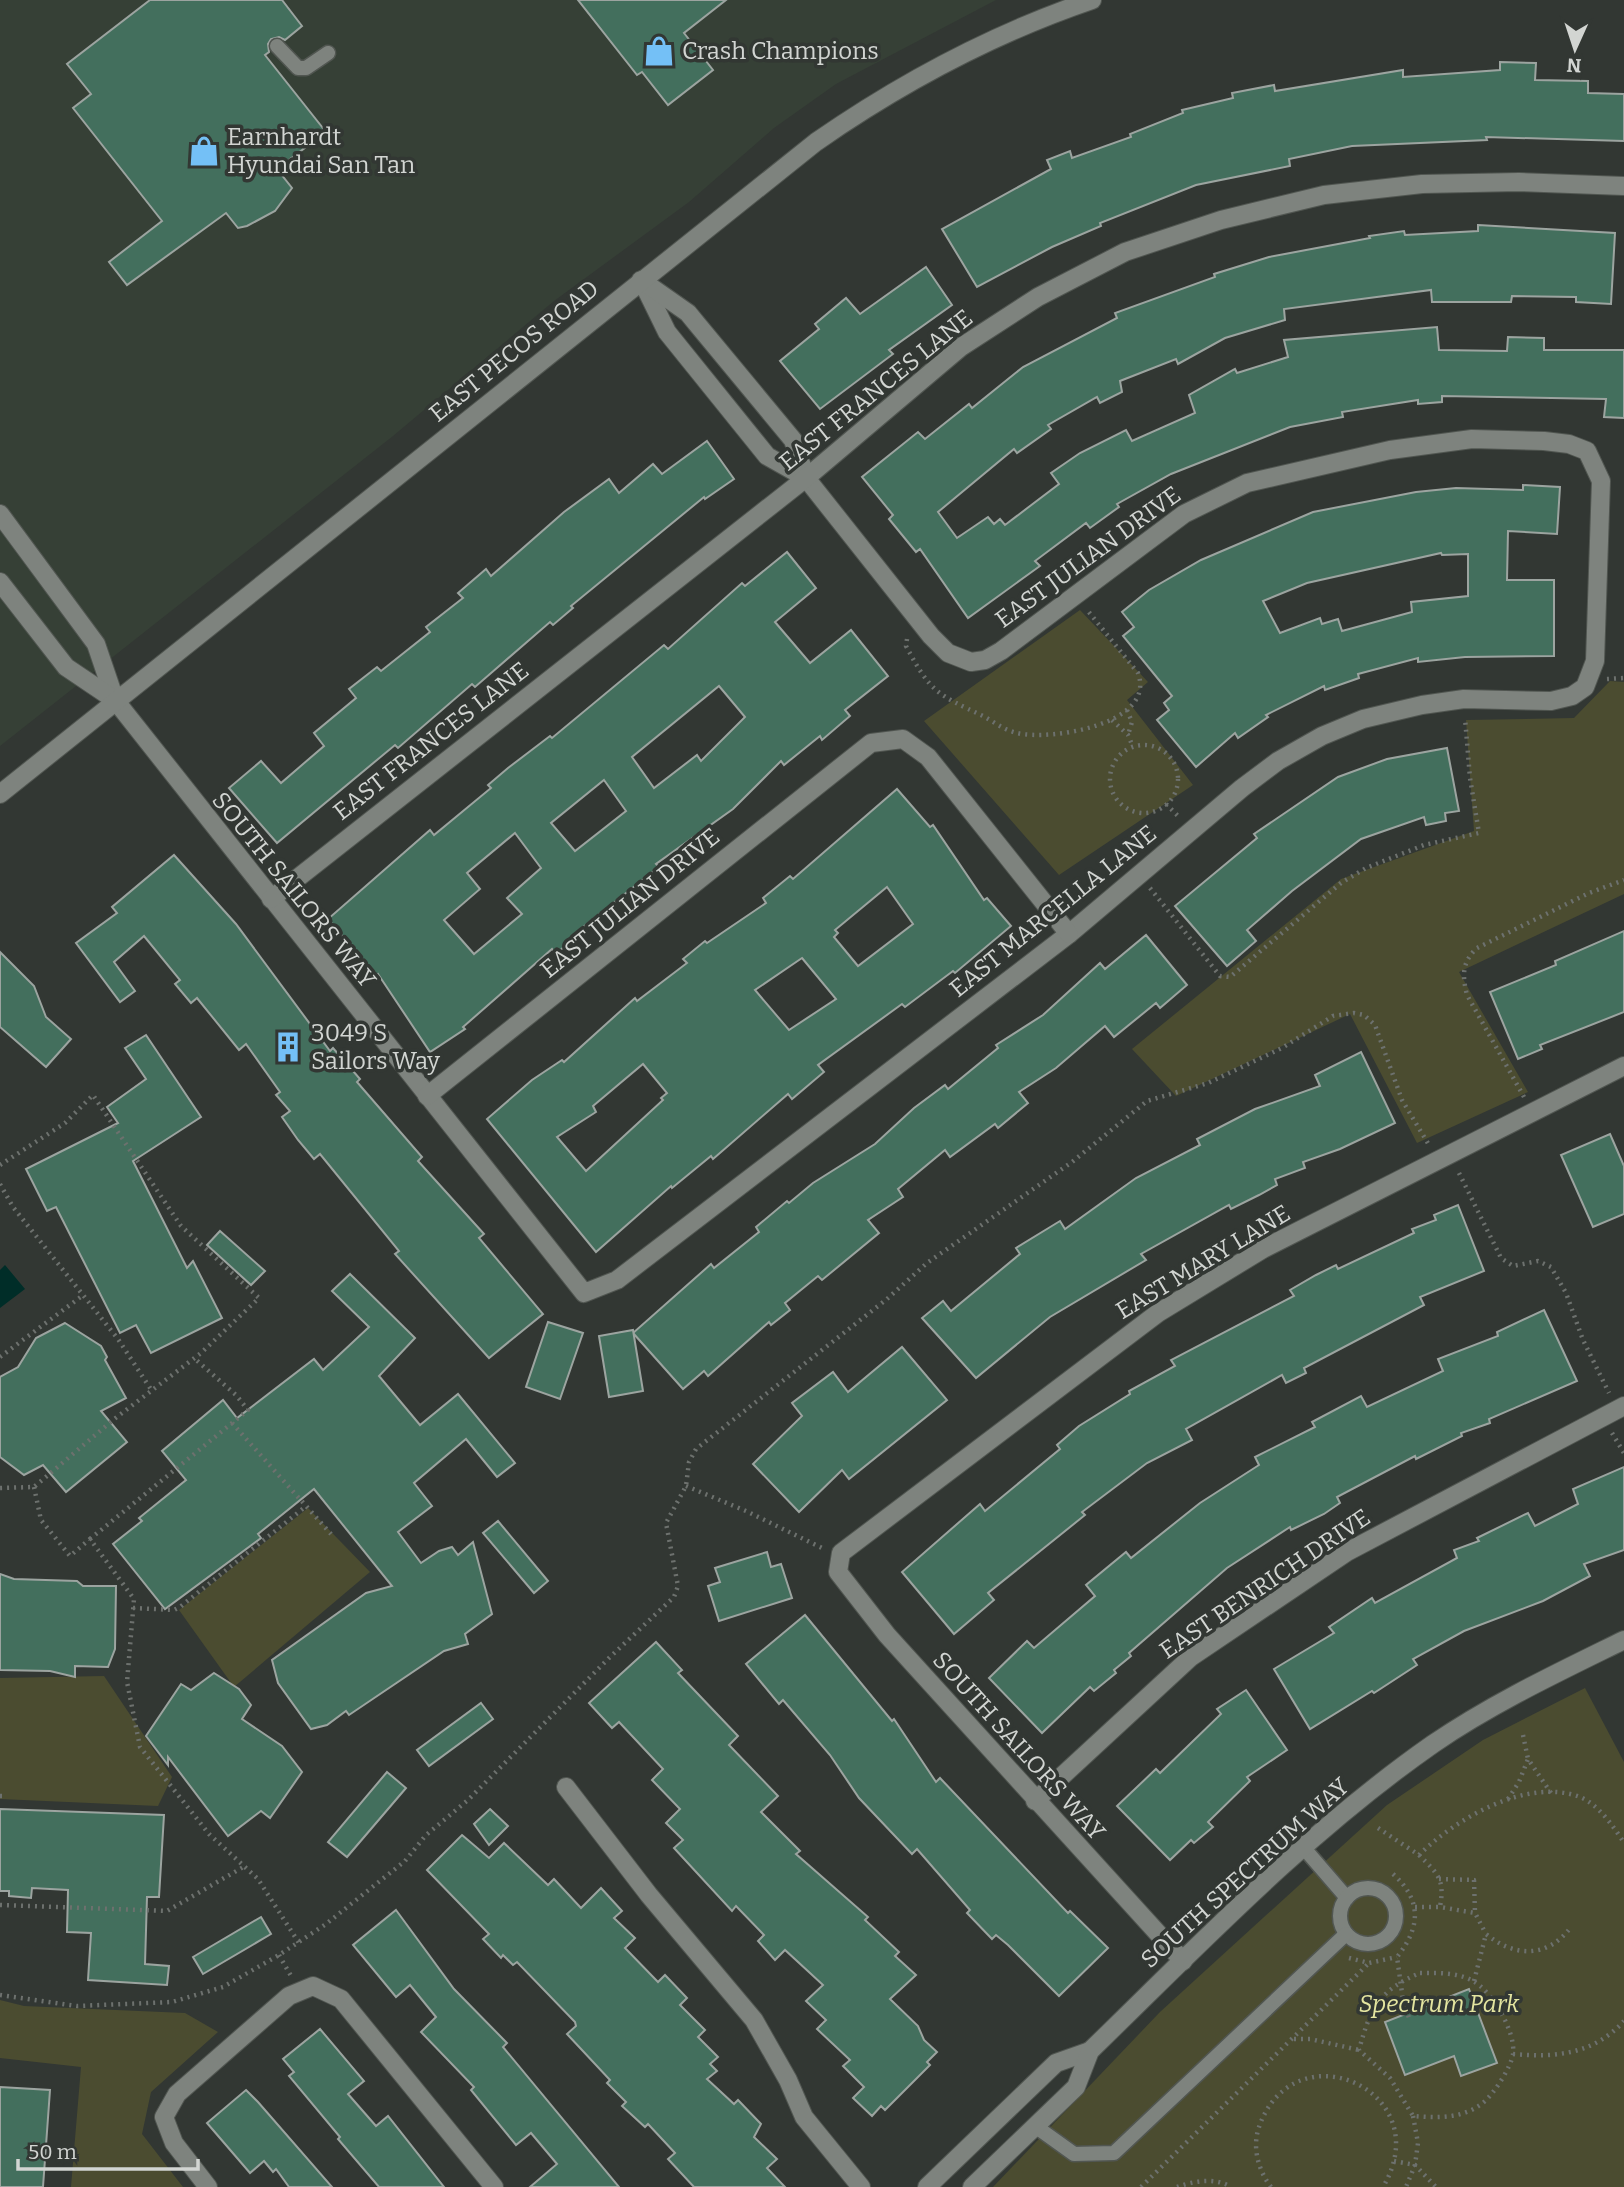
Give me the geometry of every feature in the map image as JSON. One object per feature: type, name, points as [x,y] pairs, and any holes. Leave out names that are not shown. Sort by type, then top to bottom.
[{"type":"street","name":"EAST PECOS ROAD","points":[[0,794],[770,177],[846,121],[1013,29],[1092,0]]},
{"type":"street","name":"EAST FRANCES LANE","points":[[271,899],[806,478],[961,348],[1038,297],[1125,251],[1221,220],[1324,195],[1422,184],[1519,182],[1624,186]]},
{"type":"street","points":[[641,280],[667,332],[767,456],[806,478]]},
{"type":"street","points":[[641,280],[688,313],[698,324],[793,440],[806,478]]},
{"type":"street","name":"EAST JULIAN DRIVE","points":[[806,478],[931,636],[948,653],[971,662],[985,660],[1001,651],[1184,514],[1247,483],[1390,450],[1472,439],[1569,444],[1587,452],[1601,481],[1595,661],[1585,687]]},
{"type":"street","points":[[0,514],[96,643],[115,701]]},
{"type":"street","points":[[0,582],[65,667],[115,701]]},
{"type":"street","name":"EAST MARCELLA LANE","points":[[599,1288],[628,1272],[1069,934],[1242,788],[1278,761],[1322,736],[1363,719],[1422,705],[1464,699],[1551,701],[1572,696],[1585,687]]},
{"type":"street","name":"SOUTH SAILORS WAY","points":[[115,701],[584,1293],[599,1288]]},
{"type":"street","name":"EAST JULIAN DRIVE","points":[[427,1096],[871,743],[903,738],[928,757],[1069,934]]},
{"type":"street","name":"EAST MARY LANE","points":[[841,1553],[1158,1313],[1263,1249],[1624,1066]]},
{"type":"street","name":"EAST BENRICH DRIVE","points":[[1035,1801],[1191,1657],[1347,1552],[1617,1401]]},
{"type":"street","name":"SOUTH SAILORS WAY","points":[[841,1553],[838,1572],[887,1635],[1183,1961]]},
{"type":"street","name":"SOUTH SPECTRUM WAY","points":[[927,2187],[1056,2063],[1090,2051],[1303,1847],[1384,1780],[1436,1742],[1525,1689],[1624,1640]]},
{"type":"street","points":[[566,1787],[649,1895],[754,2020],[788,2080],[804,2118],[861,2187]]},
{"type":"street","points":[[208,2187],[174,2143],[164,2116],[177,2094],[289,1996],[313,1986],[341,1999],[494,2187]]},
{"type":"street","name":"SOUTH SPECTRUM WAY","points":[[972,2187],[1076,2087],[1090,2051]]},
{"type":"lane","points":[[277,46],[298,68],[306,68],[328,52]]},
{"type":"lane","points":[[1303,1847],[1347,1898]]},
{"type":"lane","points":[[1374,1889],[1390,1898],[1396,1915],[1392,1931],[1378,1942],[1361,1943],[1346,1934],[1340,1916],[1347,1898],[1355,1892],[1374,1889]]},
{"type":"lane","points":[[1035,2126],[1074,2154],[1114,2153],[1346,1934]]},
{"type":"path","points":[[907,635],[906,646],[930,688],[954,704],[1006,729],[1047,734],[1077,731],[1112,720],[1127,710],[1139,692],[1139,673],[1085,606]]},
{"type":"path","points":[[1607,679],[1624,678]]},
{"type":"path","points":[[1127,710],[1132,722],[1128,736]]},
{"type":"path","points":[[1150,889],[1220,976],[1230,977],[1349,878],[1397,854],[1479,833],[1470,778],[1465,719]]},
{"type":"path","points":[[1112,720],[1128,736],[1133,747]]},
{"type":"path","points":[[1133,747],[1154,747],[1171,759],[1178,778],[1177,789],[1166,804],[1156,811],[1144,813],[1122,805],[1111,785],[1115,762],[1133,747]]},
{"type":"path","points":[[1166,804],[1180,819]]},
{"type":"path","points":[[1522,1094],[1467,995],[1463,980],[1468,957],[1477,948],[1557,908],[1624,880]]},
{"type":"path","points":[[0,1996],[77,2006],[172,2001],[223,1987],[299,1943],[405,1860],[426,1836],[468,1800],[609,1658],[674,1597],[678,1586],[666,1523],[686,1486],[689,1462],[696,1449],[746,1407],[887,1299],[926,1263],[1064,1168],[1156,1096],[1208,1083],[1293,1042],[1333,1016],[1354,1013],[1364,1015],[1375,1026],[1402,1101],[1427,1141]]},
{"type":"path","points":[[0,1165],[65,1123],[93,1095],[181,1226],[259,1297],[194,1359],[113,1420],[34,1487],[0,1488]]},
{"type":"path","points":[[1458,1170],[1501,1258],[1513,1266],[1538,1261],[1546,1263],[1557,1275],[1583,1340],[1617,1401]]},
{"type":"path","points":[[0,1184],[13,1207],[118,1339],[152,1391]]},
{"type":"path","points":[[0,1357],[82,1296]]},
{"type":"path","points":[[34,1487],[41,1520],[70,1556],[248,1410],[236,1395],[194,1359]]},
{"type":"path","points":[[232,1423],[304,1507],[331,1534]]},
{"type":"path","points":[[1615,1438],[1624,1453]]},
{"type":"path","points":[[686,1486],[746,1511],[820,1548]]},
{"type":"path","points":[[133,1608],[174,1610],[180,1607],[304,1507]]},
{"type":"path","points":[[90,1539],[130,1591],[133,1608],[127,1682],[140,1747],[209,1834],[258,1879],[299,1943]]},
{"type":"path","points":[[1523,1735],[1528,1759],[1551,1793]]},
{"type":"path","points":[[1507,1801],[1519,1782],[1528,1759]]},
{"type":"path","points":[[1419,1854],[1438,1835],[1460,1821],[1507,1801],[1551,1793],[1581,1797],[1615,1828],[1624,1843]]},
{"type":"path","points":[[0,1796],[7,1796]]},
{"type":"path","points":[[1378,1828],[1419,1854],[1439,1879],[1443,1887],[1440,1907]]},
{"type":"path","points":[[0,1905],[167,1911],[245,1866]]},
{"type":"path","points":[[1349,1958],[1369,1962],[1397,1957],[1409,1942],[1415,1907],[1405,1885],[1393,1874]]},
{"type":"path","points":[[1439,1879],[1474,1880],[1475,1913],[1486,1934],[1503,1948],[1523,1953],[1543,1949],[1564,1936],[1570,1927]]},
{"type":"path","points":[[1415,1907],[1440,1907],[1475,1913]]},
{"type":"path","points":[[1475,1981],[1486,1934]]},
{"type":"path","points":[[279,1955],[293,1978]]},
{"type":"path","points":[[1397,1957],[1403,2000],[1410,2021]]},
{"type":"path","points":[[1141,2187],[1294,2039],[1369,1962]]},
{"type":"path","points":[[1359,2050],[1375,2006],[1386,1991],[1420,1973],[1440,1973],[1475,1981],[1500,2008],[1513,2054],[1485,2101],[1464,2113],[1443,2118],[1413,2116]]},
{"type":"path","points":[[1513,2054],[1541,2056],[1593,2047],[1624,2021]]},
{"type":"path","points":[[1294,2039],[1310,2039],[1359,2050],[1390,2078],[1413,2116],[1418,2143],[1415,2165],[1406,2187]]},
{"type":"path","points":[[1271,2187],[1264,2177],[1257,2156],[1257,2134],[1264,2113],[1277,2094],[1296,2082],[1319,2075],[1354,2081],[1365,2086],[1383,2102],[1394,2123],[1397,2147],[1394,2161],[1382,2187]]},
{"type":"path","points":[[1394,2161],[1415,2165],[1436,2187]]},
{"type":"path","points":[[1177,2187],[1194,2181],[1224,2183],[1231,2187]]},
{"type":"shaded area","points":[[0,0],[996,0],[836,84],[774,128],[689,202],[554,301],[393,436],[0,746]]},
{"type":"green space","points":[[1080,610],[1148,682],[1127,700],[1193,785],[1059,875],[924,721]]},
{"type":"green space","points":[[1610,681],[1624,682],[1624,894],[1459,972],[1528,1092],[1417,1143],[1350,1014],[1176,1096],[1132,1049],[1341,879],[1474,831],[1466,720],[1574,718]]},
{"type":"green space","points":[[308,1508],[370,1572],[234,1687],[179,1610]]},
{"type":"green space","points":[[104,1676],[172,1777],[158,1806],[0,1799],[0,1678]]},
{"type":"green space","name":"Spectrum Park","points":[[1585,1688],[1624,1762],[1624,2187],[993,2187],[1160,2012],[1387,1805],[1483,1740]]},
{"type":"green space","points":[[0,2000],[24,2006],[185,2013],[218,2032],[151,2092],[142,2134],[183,2187],[71,2187],[81,2067],[0,2058]]},
{"type":"water","points":[[5,1265],[25,1289],[0,1308],[0,1270]]},
{"type":"building","name":"Earnhardt Hyundai San Tan","points":[[150,0],[282,0],[302,26],[285,40],[279,37],[271,39],[268,44],[269,52],[265,55],[326,132],[277,169],[292,188],[275,211],[238,228],[226,213],[127,285],[109,262],[162,221],[73,108],[91,94],[67,64]]},
{"type":"building","name":"Crash Champions","points":[[578,0],[726,0],[684,33],[713,70],[668,105],[642,72],[637,75]]},
{"type":"building","points":[[1500,62],[1536,63],[1535,80],[1588,81],[1588,93],[1624,94],[1624,141],[1486,137],[1487,140],[1352,146],[1289,159],[1290,166],[1196,185],[1100,223],[1101,226],[1052,247],[977,287],[942,229],[1051,169],[1047,160],[1070,151],[1072,158],[1131,137],[1130,134],[1183,113],[1182,110],[1233,98],[1232,93],[1274,85],[1275,91],[1403,70],[1403,77],[1500,70]]},
{"type":"building","points":[[1478,225],[1615,233],[1611,304],[1576,302],[1576,297],[1512,296],[1511,302],[1432,302],[1431,290],[1284,309],[1285,320],[1225,338],[1178,364],[1176,359],[1120,381],[1122,392],[1100,403],[1097,397],[1048,425],[1051,429],[1017,453],[1014,449],[938,512],[957,538],[988,517],[994,524],[1000,519],[1005,525],[1059,484],[1051,473],[1080,453],[1126,430],[1132,441],[1195,413],[1189,395],[1235,369],[1237,373],[1288,357],[1284,340],[1437,327],[1439,350],[1507,351],[1508,337],[1544,338],[1544,350],[1624,350],[1624,418],[1604,417],[1606,399],[1442,396],[1442,402],[1418,404],[1418,400],[1342,412],[1343,417],[1290,427],[1171,474],[1117,504],[1119,507],[1090,528],[1086,523],[1035,561],[1040,566],[968,618],[920,549],[916,552],[889,519],[893,515],[862,477],[918,432],[925,439],[969,404],[972,408],[1023,367],[1117,318],[1115,313],[1215,277],[1214,274],[1269,257],[1404,231],[1405,235],[1478,231]]},
{"type":"building","points":[[926,267],[952,305],[889,350],[893,354],[820,409],[780,361],[819,329],[815,324],[846,298],[860,314]]},
{"type":"building","points":[[707,441],[734,479],[705,499],[704,497],[571,606],[573,608],[553,625],[550,622],[475,687],[472,684],[398,748],[395,745],[277,843],[229,788],[261,761],[281,783],[324,746],[314,733],[356,698],[349,689],[377,667],[381,671],[430,632],[426,627],[463,598],[458,593],[486,569],[491,576],[564,512],[609,479],[619,493],[653,464],[662,474]]},
{"type":"building","points":[[1523,485],[1560,487],[1557,534],[1508,531],[1507,580],[1554,580],[1554,656],[1465,657],[1418,662],[1418,658],[1358,674],[1359,678],[1325,690],[1324,686],[1266,715],[1268,717],[1238,738],[1235,733],[1196,767],[1157,720],[1169,710],[1164,703],[1172,696],[1123,636],[1134,627],[1122,612],[1149,590],[1201,560],[1313,512],[1416,492],[1456,488],[1523,490]],"holes":[[[1441,553],[1468,554],[1468,596],[1411,602],[1412,612],[1342,631],[1338,619],[1322,624],[1320,618],[1280,633],[1263,601],[1307,583]]]},
{"type":"building","points":[[787,552],[816,588],[775,622],[810,663],[851,630],[888,676],[845,710],[850,716],[822,740],[820,736],[784,765],[781,761],[733,809],[656,864],[659,867],[573,935],[575,937],[556,954],[552,949],[463,1027],[465,1029],[430,1052],[378,974],[376,976],[328,919],[430,830],[434,835],[491,788],[488,785],[508,768],[550,736],[552,738],[664,645],[668,649],[742,583],[745,586]],"holes":[[[719,686],[745,717],[701,761],[697,755],[654,788],[632,757]],[[604,780],[626,811],[575,851],[551,823]],[[515,833],[541,868],[507,898],[522,914],[474,954],[444,920],[480,889],[467,873]]]},
{"type":"building","points":[[1447,748],[1459,811],[1445,813],[1446,821],[1426,825],[1424,817],[1361,839],[1292,891],[1247,930],[1256,941],[1227,966],[1175,906],[1257,838],[1254,834],[1338,777],[1387,759]]},
{"type":"building","points":[[897,789],[930,827],[933,825],[984,900],[987,898],[1011,926],[955,973],[953,971],[905,1007],[902,1004],[818,1065],[824,1072],[792,1099],[788,1094],[713,1159],[711,1156],[672,1188],[671,1186],[596,1252],[487,1119],[532,1080],[562,1060],[564,1062],[635,998],[637,1001],[687,963],[683,959],[705,941],[707,943],[766,903],[763,898],[790,876],[793,879]],"holes":[[[887,887],[913,924],[858,966],[834,937],[838,933],[835,930]],[[802,958],[836,999],[789,1030],[755,990]],[[643,1064],[667,1093],[661,1098],[663,1100],[586,1171],[557,1137],[596,1112],[593,1106]]]},
{"type":"building","points":[[174,855],[236,924],[330,1051],[333,1048],[360,1079],[357,1082],[422,1157],[418,1161],[484,1234],[479,1238],[543,1314],[489,1358],[395,1254],[399,1251],[320,1154],[314,1159],[298,1140],[282,1117],[290,1111],[276,1095],[280,1092],[246,1044],[239,1050],[197,998],[191,1003],[175,984],[180,980],[144,936],[114,962],[135,991],[120,1002],[76,943],[117,913],[112,907]]},
{"type":"building","points":[[1624,931],[1624,1012],[1540,1045],[1542,1049],[1518,1059],[1490,992],[1556,965],[1555,961]]},
{"type":"building","points":[[1146,935],[1187,985],[1160,1008],[1156,1003],[1114,1037],[1105,1026],[1056,1068],[1019,1092],[1028,1103],[998,1128],[995,1124],[950,1157],[945,1150],[898,1189],[903,1197],[868,1220],[879,1233],[822,1280],[818,1276],[785,1303],[790,1310],[771,1325],[769,1322],[708,1376],[704,1371],[683,1389],[633,1333],[711,1264],[714,1268],[759,1232],[756,1227],[787,1201],[789,1203],[813,1183],[875,1144],[914,1108],[945,1085],[948,1089],[998,1048],[996,1045],[1043,1015],[1100,963],[1105,969]]},
{"type":"building","points":[[0,952],[34,986],[46,1017],[71,1039],[46,1067],[0,1027]]},
{"type":"building","points":[[146,1035],[201,1117],[133,1161],[187,1268],[193,1261],[222,1318],[151,1353],[136,1325],[120,1333],[56,1207],[47,1211],[26,1169],[118,1123],[107,1107],[146,1079],[125,1048]]},
{"type":"building","points":[[1361,1052],[1395,1123],[1340,1149],[1303,1162],[1305,1168],[1275,1179],[1277,1185],[1231,1209],[1229,1205],[1141,1254],[1146,1260],[1050,1317],[976,1378],[922,1318],[943,1301],[951,1311],[1020,1254],[1016,1248],[1060,1221],[1065,1229],[1136,1178],[1200,1145],[1197,1139],[1255,1109],[1320,1086],[1315,1075]]},
{"type":"building","points":[[1610,1134],[1624,1166],[1624,1214],[1593,1227],[1561,1155]]},
{"type":"building","points":[[1458,1205],[1484,1271],[1420,1297],[1424,1305],[1304,1368],[1306,1373],[1286,1383],[1282,1375],[1186,1429],[1192,1440],[1147,1463],[1082,1512],[1085,1515],[988,1593],[994,1600],[954,1634],[902,1572],[980,1504],[985,1511],[1060,1449],[1057,1445],[1079,1426],[1130,1394],[1129,1391],[1175,1366],[1171,1360],[1294,1296],[1290,1290],[1316,1275],[1336,1265],[1338,1269],[1414,1233],[1412,1229],[1436,1220],[1434,1215]]},
{"type":"building","points":[[220,1231],[265,1271],[251,1285],[207,1245]]},
{"type":"building","points":[[350,1274],[415,1338],[379,1376],[420,1425],[458,1394],[515,1463],[497,1477],[466,1439],[414,1483],[432,1506],[398,1532],[421,1563],[439,1551],[452,1547],[458,1555],[473,1542],[492,1614],[465,1634],[468,1644],[444,1651],[349,1715],[346,1711],[327,1725],[311,1729],[278,1683],[272,1660],[366,1593],[392,1586],[314,1489],[258,1534],[261,1538],[165,1609],[113,1544],[142,1521],[139,1518],[186,1480],[162,1451],[223,1400],[237,1418],[314,1359],[323,1370],[369,1327],[332,1291]]},
{"type":"building","points":[[1544,1310],[1577,1381],[1489,1419],[1490,1423],[1461,1433],[1462,1436],[1416,1459],[1415,1456],[1337,1497],[1340,1503],[1324,1514],[1291,1530],[1290,1527],[1227,1568],[1129,1653],[1131,1656],[1114,1670],[1116,1673],[1094,1691],[1090,1687],[1042,1733],[989,1678],[1027,1641],[1034,1648],[1095,1596],[1086,1585],[1126,1552],[1131,1558],[1200,1503],[1259,1465],[1255,1457],[1315,1427],[1312,1422],[1361,1396],[1367,1407],[1443,1371],[1438,1359],[1498,1336],[1497,1332]]},
{"type":"building","points":[[548,1322],[583,1333],[560,1399],[526,1387]]},
{"type":"building","points":[[65,1323],[101,1346],[107,1357],[105,1360],[126,1398],[101,1411],[127,1442],[66,1492],[43,1465],[24,1475],[0,1457],[0,1377],[18,1367],[36,1338]]},
{"type":"building","points":[[633,1330],[643,1391],[609,1397],[599,1336]]},
{"type":"building","points":[[902,1347],[947,1400],[849,1479],[842,1470],[799,1512],[753,1464],[802,1416],[792,1403],[833,1372],[848,1392]]},
{"type":"building","points":[[1624,1467],[1624,1550],[1584,1564],[1590,1576],[1543,1601],[1464,1631],[1413,1659],[1417,1665],[1310,1729],[1274,1669],[1334,1633],[1329,1627],[1372,1598],[1375,1603],[1457,1558],[1454,1550],[1479,1541],[1477,1538],[1528,1513],[1535,1526],[1578,1504],[1573,1489]]},
{"type":"building","points":[[498,1521],[548,1581],[534,1593],[483,1533]]},
{"type":"building","points":[[767,1552],[771,1567],[781,1564],[792,1598],[719,1621],[708,1586],[720,1582],[715,1568]]},
{"type":"building","points":[[0,1574],[14,1579],[77,1581],[83,1586],[116,1586],[115,1649],[108,1667],[75,1666],[75,1677],[50,1671],[0,1670]]},
{"type":"building","points":[[805,1615],[892,1721],[894,1719],[936,1782],[940,1778],[1068,1913],[1070,1911],[1108,1948],[1059,1996],[1008,1945],[996,1935],[992,1939],[967,1913],[970,1910],[917,1849],[912,1854],[859,1798],[830,1755],[783,1700],[779,1704],[746,1664]]},
{"type":"building","points":[[656,1642],[682,1670],[678,1673],[738,1736],[729,1745],[778,1796],[761,1812],[800,1851],[796,1854],[868,1917],[865,1920],[899,1952],[895,1956],[916,1975],[890,1999],[918,2026],[924,2040],[937,2052],[927,2062],[930,2065],[885,2110],[881,2106],[872,2116],[853,2098],[864,2087],[843,2066],[850,2060],[817,2029],[826,2020],[806,2001],[823,1985],[785,1950],[775,1960],[758,1941],[764,1935],[736,1906],[732,1911],[674,1848],[683,1840],[666,1823],[680,1809],[652,1780],[663,1769],[619,1722],[612,1728],[589,1703]]},
{"type":"building","points":[[214,1673],[239,1689],[251,1705],[242,1719],[282,1746],[302,1772],[270,1818],[261,1811],[228,1836],[168,1757],[168,1765],[146,1736],[181,1684],[191,1690]]},
{"type":"building","points":[[1246,1690],[1287,1750],[1247,1777],[1250,1781],[1208,1822],[1213,1827],[1194,1843],[1191,1840],[1170,1860],[1117,1806],[1156,1769],[1160,1773],[1221,1714],[1217,1709]]},
{"type":"building","points":[[481,1703],[493,1719],[429,1766],[417,1750]]},
{"type":"building","points":[[387,1772],[406,1788],[347,1857],[328,1842]]},
{"type":"building","points":[[0,1809],[164,1815],[159,1897],[147,1897],[145,1964],[169,1966],[167,1985],[88,1980],[91,1933],[67,1932],[68,1890],[32,1888],[31,1898],[9,1896],[9,1891],[0,1891]]},
{"type":"building","points":[[490,1809],[508,1826],[489,1845],[474,1824]]},
{"type":"building","points":[[462,1835],[489,1858],[504,1843],[548,1885],[554,1879],[581,1908],[601,1888],[622,1911],[614,1918],[635,1938],[625,1948],[658,1982],[665,1975],[687,1998],[680,2005],[705,2030],[698,2037],[718,2057],[710,2064],[717,2071],[707,2079],[734,2104],[738,2100],[761,2124],[754,2137],[777,2159],[767,2168],[785,2187],[694,2187],[668,2159],[675,2153],[648,2124],[645,2127],[622,2106],[626,2102],[607,2083],[610,2080],[567,2034],[576,2026],[575,2022],[517,1962],[513,1965],[503,1955],[501,1958],[483,1939],[489,1934],[427,1870]]},
{"type":"building","points":[[396,1910],[454,1989],[507,2043],[503,2047],[619,2187],[530,2187],[557,2164],[531,2133],[516,2145],[471,2090],[474,2087],[421,2032],[436,2017],[410,1985],[396,1997],[353,1945]]},
{"type":"building","points":[[261,1917],[271,1934],[203,1974],[193,1957]]},
{"type":"building","points":[[1469,1989],[1497,2063],[1461,2076],[1454,2056],[1405,2075],[1385,2022]]},
{"type":"building","points":[[320,2029],[364,2081],[348,2094],[376,2126],[388,2116],[444,2187],[379,2187],[338,2139],[340,2137],[289,2076],[294,2072],[283,2059]]},
{"type":"building","points":[[0,2087],[50,2090],[43,2187],[0,2187]]},
{"type":"building","points":[[246,2090],[332,2187],[289,2187],[276,2169],[273,2172],[264,2161],[250,2173],[207,2123]]},
{"type":"place","name":"Crash Champions","points":[[659,51]]},
{"type":"place","name":"Earnhardt Hyundai San Tan","points":[[204,151]]},
{"type":"place","name":"3049 S Sailors Way","points":[[288,1047]]}]
